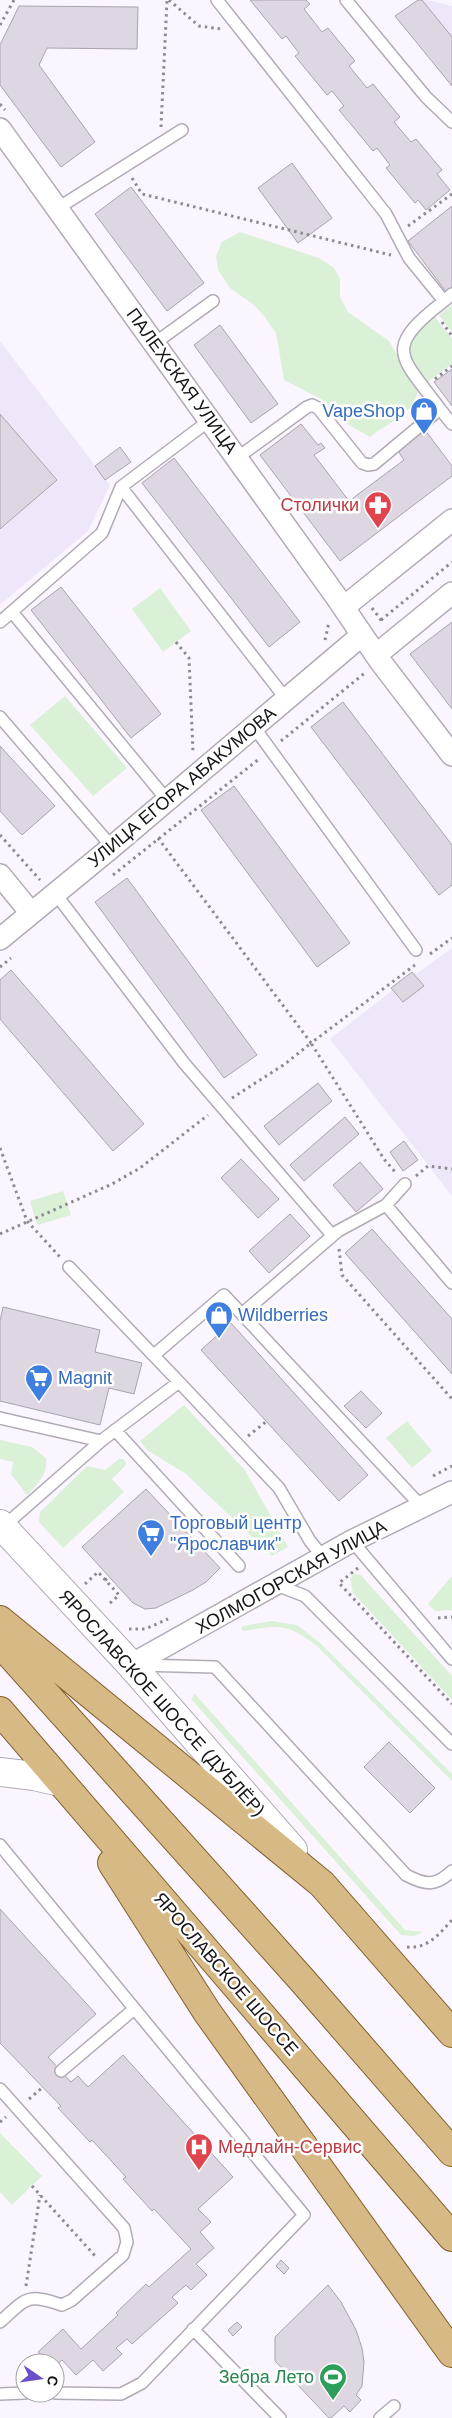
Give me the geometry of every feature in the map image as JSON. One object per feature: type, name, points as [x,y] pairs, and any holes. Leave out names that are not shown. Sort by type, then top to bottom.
[{"type":"main road","name":"ЯРОСЛАВСКОЕ ШОССЕ (ДУБЛЁР)","points":[[0,1620],[322,1884],[452,2033]]},
{"type":"main road","points":[[0,1643],[303,1981],[452,2152]]},
{"type":"main road","name":"ЯРОСЛАВСКОЕ ШОССЕ","points":[[0,1711],[452,2237]]},
{"type":"main road","points":[[60,1782],[207,2012],[452,2353]]},
{"type":"street","name":"ПАЛЕХСКАЯ УЛИЦА","points":[[0,129],[344,607],[378,658]]},
{"type":"street","points":[[344,607],[452,520]]},
{"type":"street","points":[[452,593],[378,658],[452,755]]},
{"type":"street","name":"УЛИЦА ЕГОРА АБАКУМОВА","points":[[0,939],[31,913],[48,888],[112,847],[362,635]]},
{"type":"street","points":[[0,875],[31,913]]},
{"type":"street","name":"ХОЛМОГОРСКАЯ УЛИЦА","points":[[131,1665],[322,1557],[452,1492]]},
{"type":"street","name":"ЯРОСЛАВСКОЕ ШОССЕ (ДУБЛЁР)","points":[[2,1526],[131,1665],[322,1884]]},
{"type":"street","points":[[0,1772],[34,1776],[60,1782]]},
{"type":"lane","points":[[217,0],[386,214],[409,258],[448,298],[408,332],[402,354],[424,388],[452,424]]},
{"type":"lane","points":[[346,0],[426,96],[452,122]]},
{"type":"lane","points":[[58,208],[182,130]]},
{"type":"lane","points":[[154,344],[214,301]]},
{"type":"lane","points":[[237,458],[312,405],[318,408],[362,463],[368,466],[374,464],[440,409]]},
{"type":"lane","points":[[0,622],[102,533],[121,487],[210,420]]},
{"type":"lane","points":[[121,487],[286,700]]},
{"type":"lane","points":[[12,612],[167,800]]},
{"type":"lane","points":[[0,717],[112,847]]},
{"type":"lane","points":[[254,726],[418,956]]},
{"type":"lane","points":[[48,888],[178,1056],[335,1233]]},
{"type":"lane","points":[[243,1313],[335,1233],[386,1205],[405,1184]]},
{"type":"lane","points":[[386,1205],[452,1283]]},
{"type":"lane","points":[[69,1267],[279,1488],[310,1541],[322,1557]]},
{"type":"lane","points":[[154,1355],[224,1295],[243,1313],[422,1507]]},
{"type":"lane","points":[[2,1526],[101,1441],[179,1382]]},
{"type":"lane","points":[[0,1418],[101,1441]]},
{"type":"lane","points":[[115,1430],[239,1566]]},
{"type":"lane","points":[[352,1541],[452,1659]]},
{"type":"lane","points":[[274,1584],[305,1596],[452,1744]]},
{"type":"lane","points":[[131,1665],[215,1667],[406,1875],[423,1884],[440,1881],[452,1871]]},
{"type":"lane","points":[[0,1845],[133,2010],[304,2215],[142,2383],[120,2394],[65,2393]]},
{"type":"lane","points":[[61,2071],[133,2010]]},
{"type":"lane","points":[[0,2089],[124,2228],[127,2242],[123,2255],[72,2300],[62,2305],[39,2298],[24,2301],[0,2322]]},
{"type":"lane","points":[[193,2329],[280,2418]]},
{"type":"lane","points":[[0,2394],[15,2393]]},
{"type":"lane","points":[[380,2418],[394,2406]]},
{"type":"path","points":[[0,25],[14,0]]},
{"type":"path","points":[[168,0],[199,26],[241,32]]},
{"type":"path","points":[[160,143],[168,0]]},
{"type":"path","points":[[126,166],[142,194],[380,253],[409,258]]},
{"type":"path","points":[[396,234],[452,194]]},
{"type":"path","points":[[424,388],[452,366]]},
{"type":"path","points":[[176,642],[189,658],[193,753]]},
{"type":"path","points":[[106,881],[270,750],[378,658]]},
{"type":"path","points":[[143,821],[311,1043],[384,1159],[405,1184],[428,1166],[452,1170]]},
{"type":"path","points":[[0,835],[48,888]]},
{"type":"path","points":[[428,955],[452,938]]},
{"type":"path","points":[[0,967],[15,954]]},
{"type":"path","points":[[0,1234],[112,1184],[140,1168],[221,1105],[285,1064],[418,956]]},
{"type":"path","points":[[0,1148],[27,1222],[69,1267]]},
{"type":"path","points":[[335,1233],[342,1276],[452,1399]]},
{"type":"path","points":[[238,1445],[267,1421]]},
{"type":"path","points":[[369,1560],[339,1583],[452,1704]]},
{"type":"path","points":[[79,1589],[98,1572],[119,1595],[106,1607]]},
{"type":"path","points":[[106,1580],[110,1577]]},
{"type":"path","points":[[123,1627],[145,1629],[175,1615]]},
{"type":"path","points":[[430,1618],[452,1617]]},
{"type":"path","points":[[32,2186],[107,2269]]},
{"type":"path","points":[[24,2301],[40,2195]]},
{"type":"shaded area","points":[[418,0],[428,0],[452,6],[452,86]]},
{"type":"shaded area","points":[[0,341],[110,485],[88,531],[0,605]]},
{"type":"shaded area","points":[[452,948],[452,1196],[330,1039],[393,990],[403,1002],[423,986],[415,975]]},
{"type":"green space","points":[[240,232],[319,258],[334,268],[340,279],[340,297],[348,312],[389,341],[418,392],[410,408],[370,437],[337,418],[325,401],[284,380],[276,333],[254,305],[230,288],[218,270],[216,256],[222,242]]},
{"type":"green space","points":[[452,305],[452,332],[439,315]]},
{"type":"green space","points":[[435,317],[452,339],[452,364],[426,383],[407,356],[412,336]]},
{"type":"green space","points":[[160,588],[191,631],[163,652],[132,609]]},
{"type":"green space","points":[[65,696],[127,768],[93,796],[30,725]]},
{"type":"green space","points":[[63,1191],[71,1215],[37,1225],[30,1201]]},
{"type":"green space","points":[[184,1405],[245,1470],[288,1547],[272,1556],[186,1474],[147,1450],[140,1441]]},
{"type":"green space","points":[[407,1421],[432,1451],[412,1468],[386,1438]]},
{"type":"green space","points":[[0,1440],[32,1447],[46,1458],[44,1474],[27,1495],[11,1474],[13,1462],[0,1459]]},
{"type":"green space","points":[[119,1459],[123,1459],[126,1463],[125,1466],[112,1479],[124,1492],[63,1548],[39,1522],[40,1512],[87,1466],[105,1470]]},
{"type":"green space","points":[[354,1574],[361,1575],[452,1676],[452,1700],[353,1593],[350,1579]]},
{"type":"green space","points":[[452,1576],[452,1610],[435,1611],[428,1604]]},
{"type":"green space","points":[[272,1621],[297,1625],[319,1642],[452,1774],[452,1781],[316,1645],[289,1629],[274,1627],[244,1631],[241,1629],[243,1626]]},
{"type":"green space","points":[[195,1694],[405,1930],[423,1932],[414,1936],[401,1935],[191,1699]]},
{"type":"green space","points":[[0,2133],[42,2176],[12,2205],[0,2192]]},
{"type":"building","points":[[250,0],[306,0],[310,4],[304,9],[322,32],[328,28],[355,61],[349,66],[367,88],[373,84],[400,117],[394,122],[411,142],[416,139],[442,170],[437,174],[450,190],[426,210],[418,200],[415,203],[386,168],[390,165],[377,148],[373,151],[339,110],[344,106],[332,91],[327,95],[295,56],[299,53],[286,36],[282,39]]},
{"type":"building","points":[[418,0],[422,0],[452,37],[452,86],[395,16]]},
{"type":"building","points":[[19,6],[138,7],[137,49],[47,48],[39,65],[95,142],[61,167],[0,85],[0,45]]},
{"type":"building","points":[[292,163],[332,218],[298,243],[258,188]]},
{"type":"building","points":[[131,187],[204,283],[167,311],[95,214]]},
{"type":"building","points":[[452,206],[452,289],[447,293],[408,241]]},
{"type":"building","points":[[220,325],[278,404],[251,423],[194,345]]},
{"type":"building","points":[[452,369],[452,406],[434,382]]},
{"type":"building","points":[[0,414],[57,480],[0,529]]},
{"type":"building","points":[[301,424],[318,445],[321,443],[325,448],[314,455],[349,501],[404,460],[398,451],[425,430],[452,466],[452,476],[340,561],[260,455]]},
{"type":"building","points":[[120,447],[131,462],[105,480],[95,466]]},
{"type":"building","points":[[174,458],[300,622],[269,647],[142,483]]},
{"type":"building","points":[[61,587],[161,714],[131,738],[31,610]]},
{"type":"building","points":[[452,622],[452,709],[410,654]]},
{"type":"building","points":[[343,702],[452,845],[452,885],[439,895],[311,727]]},
{"type":"building","points":[[0,746],[55,806],[22,835],[0,811]]},
{"type":"building","points":[[234,786],[350,943],[317,967],[201,810]]},
{"type":"building","points":[[127,878],[257,1055],[224,1078],[95,902]]},
{"type":"building","points":[[11,970],[144,1124],[113,1151],[0,1019],[0,980]]},
{"type":"building","points":[[412,972],[424,986],[403,1002],[391,988]]},
{"type":"building","points":[[318,1083],[332,1101],[279,1145],[264,1126]]},
{"type":"building","points":[[345,1117],[359,1134],[304,1181],[290,1165]]},
{"type":"building","points":[[404,1141],[418,1160],[403,1171],[390,1152]]},
{"type":"building","points":[[241,1159],[279,1199],[258,1218],[221,1178]]},
{"type":"building","points":[[360,1162],[383,1189],[356,1212],[333,1185]]},
{"type":"building","points":[[290,1214],[310,1236],[269,1273],[249,1251]]},
{"type":"building","points":[[372,1229],[452,1319],[452,1374],[345,1253]]},
{"type":"building","points":[[3,1307],[100,1330],[95,1352],[142,1363],[134,1394],[109,1388],[100,1425],[0,1401],[0,1321]]},
{"type":"building","points":[[231,1323],[368,1475],[339,1501],[201,1350]]},
{"type":"building","points":[[361,1391],[382,1413],[366,1428],[344,1406]]},
{"type":"building","name":"Торговый центр \"Ярославчик\"","points":[[146,1489],[220,1568],[206,1582],[193,1590],[156,1608],[145,1609],[133,1603],[82,1547]]},
{"type":"building","points":[[389,1742],[435,1788],[410,1813],[364,1767]]},
{"type":"building","points":[[0,1909],[96,2014],[48,2057],[71,2082],[78,2076],[88,2087],[123,2055],[233,2177],[198,2209],[211,2222],[200,2232],[214,2248],[196,2264],[207,2275],[191,2290],[186,2285],[172,2297],[178,2303],[132,2344],[127,2339],[116,2348],[122,2354],[103,2371],[93,2360],[76,2375],[65,2363],[65,2353],[38,2352],[63,2329],[81,2349],[118,2315],[116,2313],[146,2284],[149,2287],[191,2249],[154,2209],[152,2211],[123,2179],[126,2177],[92,2140],[90,2142],[58,2108],[61,2106],[0,2043]]},
{"type":"building","points":[[281,2260],[289,2268],[284,2274],[276,2266]]},
{"type":"building","points":[[328,2285],[341,2302],[356,2330],[364,2362],[362,2386],[356,2395],[361,2400],[350,2412],[344,2406],[331,2418],[275,2361],[275,2337]]},
{"type":"building","points":[[237,2322],[242,2327],[233,2336],[228,2330]]},
{"type":"place","name":"VapeShop","points":[[424,435]]},
{"type":"place","name":"Столички","points":[[378,529]]},
{"type":"place","name":"Wildberries","points":[[219,1339]]},
{"type":"place","name":"Magnit","points":[[39,1402]]},
{"type":"place","name":"Торговый центр \"Ярославчик\"","points":[[151,1557]]},
{"type":"place","name":"Медлайн-Сервис","points":[[199,2171]]},
{"type":"place","name":"Зебра Лето","points":[[333,2401]]}]
